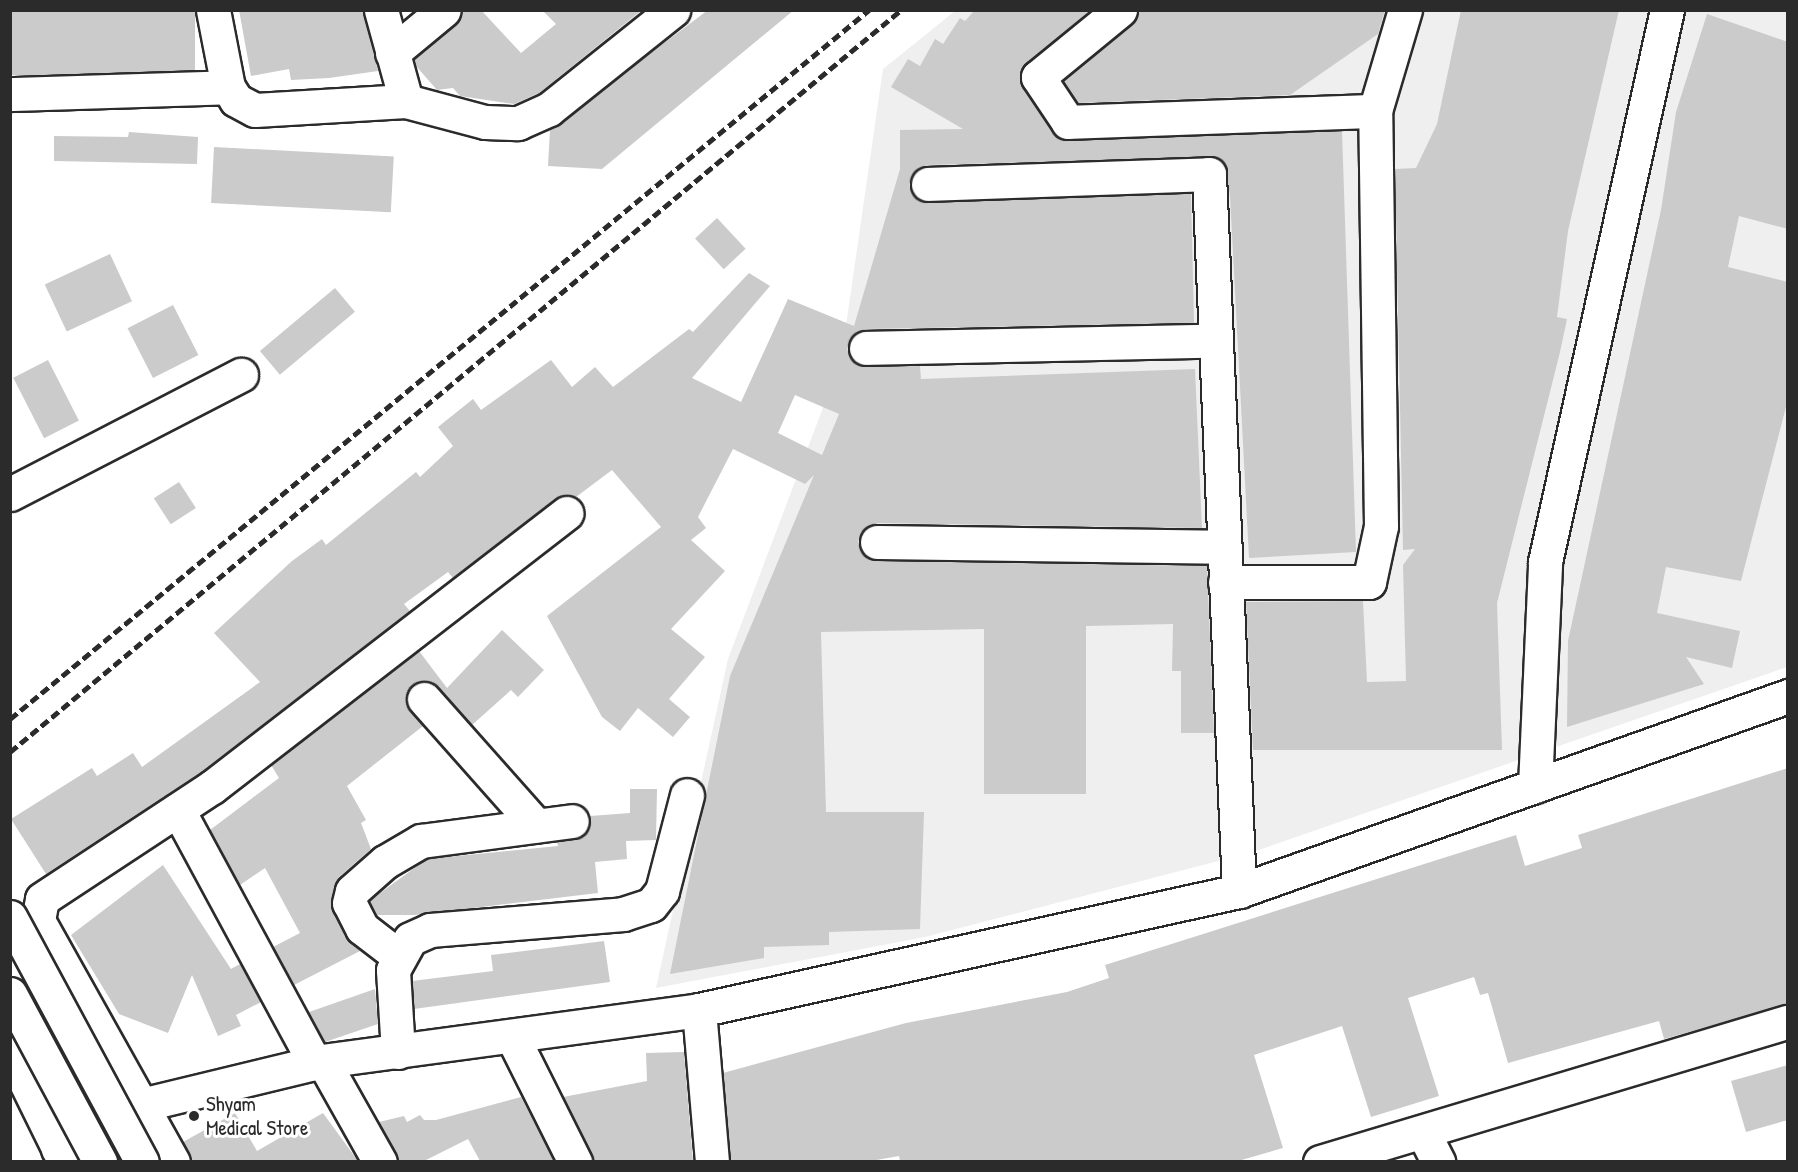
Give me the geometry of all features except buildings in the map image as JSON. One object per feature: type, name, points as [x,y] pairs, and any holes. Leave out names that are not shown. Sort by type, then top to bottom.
[{"type":"street","points":[[213,10],[228,87],[236,100],[255,110],[406,101],[485,122],[518,123],[549,110],[673,10]]},
{"type":"street","points":[[381,10],[406,101]]},
{"type":"street","points":[[392,53],[444,10]]},
{"type":"street","points":[[1120,10],[1038,77],[1068,122],[1375,111]]},
{"type":"street","points":[[1225,582],[1369,582],[1381,526],[1375,111],[1406,10]]},
{"type":"street","points":[[1535,786],[1545,562],[1667,10]]},
{"type":"street","points":[[10,94],[228,87]]},
{"type":"street","points":[[928,184],[1209,174],[1221,548],[1225,582],[1239,891]]},
{"type":"street","points":[[866,348],[1214,341]]},
{"type":"street","points":[[10,494],[241,375]]},
{"type":"street","points":[[142,1161],[10,916],[42,899],[177,810],[567,513]]},
{"type":"street","points":[[877,542],[1221,548]]},
{"type":"street","points":[[10,1050],[61,1155],[141,1105],[319,1062],[513,1038],[699,1010],[1239,891],[1788,696]]},
{"type":"street","points":[[424,699],[536,825]]},
{"type":"street","points":[[398,1052],[397,955],[410,939],[430,930],[623,914],[651,905],[662,891],[687,795]]},
{"type":"street","points":[[177,810],[319,1062],[380,1161]]},
{"type":"street","points":[[397,955],[351,914],[352,891],[364,880],[421,841],[572,821]]},
{"type":"street","points":[[42,899],[38,920],[172,1161]]},
{"type":"street","points":[[10,994],[100,1161]]},
{"type":"street","points":[[699,1010],[712,1161]]},
{"type":"street","points":[[1320,1161],[1788,1022]]},
{"type":"street","points":[[513,1038],[575,1161]]},
{"type":"street","points":[[1423,1132],[1438,1161]]},
{"type":"shaded area","points":[[955,11],[1787,11],[1787,667],[1253,852],[925,937],[656,988],[728,659],[841,360],[883,69]]},
{"type":"railway","points":[[10,719],[869,10]]},
{"type":"railway","points":[[10,752],[901,10]]},
{"type":"place","name":"Shyam Medical Store","points":[[194,1116]]}]
